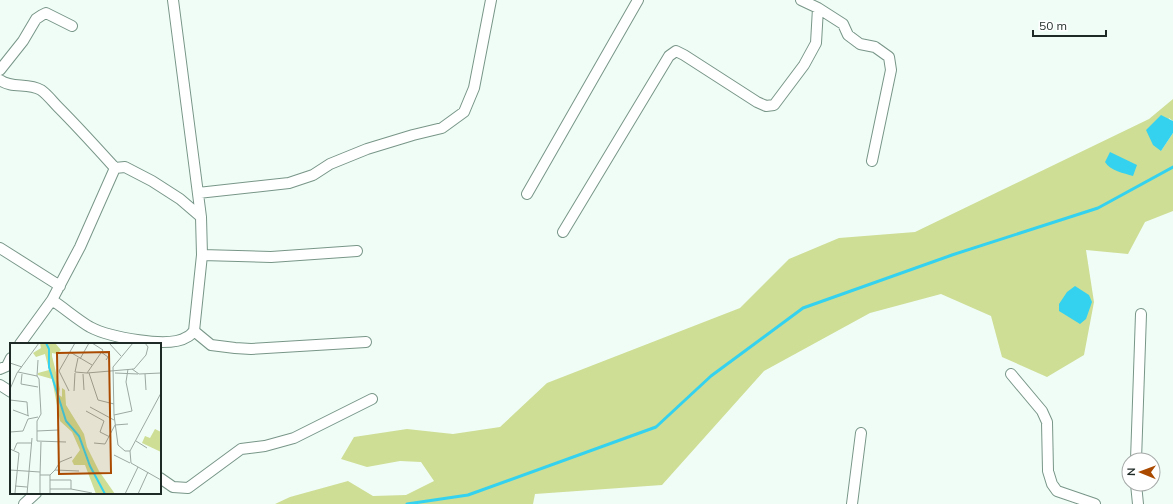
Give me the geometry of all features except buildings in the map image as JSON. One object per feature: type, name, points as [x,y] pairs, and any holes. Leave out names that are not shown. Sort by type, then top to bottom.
[{"type":"street","points":[[52,300],[91,327],[120,337],[151,342],[169,342],[187,338],[194,331],[202,255],[201,217],[173,0]]},
{"type":"street","points":[[198,193],[289,183],[314,175],[330,164],[367,149],[442,128],[464,112],[474,88],[491,0]]},
{"type":"street","points":[[527,194],[638,0]]},
{"type":"street","points":[[801,0],[818,8],[843,24],[848,35],[860,44],[875,47],[890,57],[891,70],[872,161]]},
{"type":"street","points":[[563,232],[669,56],[676,51],[757,102],[766,106],[774,105],[804,65],[816,43],[818,8]]},
{"type":"street","points":[[0,70],[23,41],[36,19],[42,14],[46,13],[72,26]]},
{"type":"street","points":[[0,80],[4,83],[13,85],[28,85],[41,90],[115,168]]},
{"type":"street","points":[[115,168],[125,167],[152,180],[180,199],[201,217]]},
{"type":"street","points":[[21,343],[52,300],[60,286],[80,247],[115,168]]},
{"type":"street","points":[[0,248],[60,286]]},
{"type":"street","points":[[202,255],[271,257],[357,251]]},
{"type":"street","points":[[1136,452],[1141,314]]},
{"type":"street","points":[[194,331],[211,345],[250,349],[366,342]]},
{"type":"street","points":[[1011,374],[1042,411],[1047,422],[1048,472],[1052,484],[1057,491],[1095,504]]},
{"type":"street","points":[[0,385],[10,391]]},
{"type":"street","points":[[161,479],[174,487],[188,488],[241,449],[265,446],[294,438],[372,399]]},
{"type":"street","points":[[852,504],[861,433]]},
{"type":"street","points":[[1137,492],[1138,504]]},
{"type":"street","points":[[24,504],[35,494]]},
{"type":"green space","points":[[1173,99],[1173,121],[1169,118],[1161,151],[1173,133],[1173,211],[1145,222],[1128,254],[1086,250],[1094,302],[1084,355],[1047,377],[1002,357],[991,316],[941,294],[870,313],[764,371],[662,485],[535,494],[533,504],[275,504],[290,497],[348,481],[373,496],[406,495],[434,481],[421,462],[400,461],[367,467],[341,459],[354,437],[407,429],[453,434],[500,427],[547,383],[740,308],[789,259],[839,238],[915,232],[1149,119]]},
{"type":"water","points":[[1161,115],[1173,121],[1173,133],[1161,151],[1153,145],[1146,130]]},
{"type":"water","points":[[1110,152],[1137,165],[1133,176],[1110,168],[1107,165],[1105,162]]},
{"type":"water","points":[[1075,286],[1089,295],[1092,302],[1086,319],[1080,324],[1059,311],[1059,304],[1067,292]]},
{"type":"waterway","points":[[407,504],[468,495],[656,427],[711,376],[803,308],[952,255],[1098,208],[1173,167]]}]
